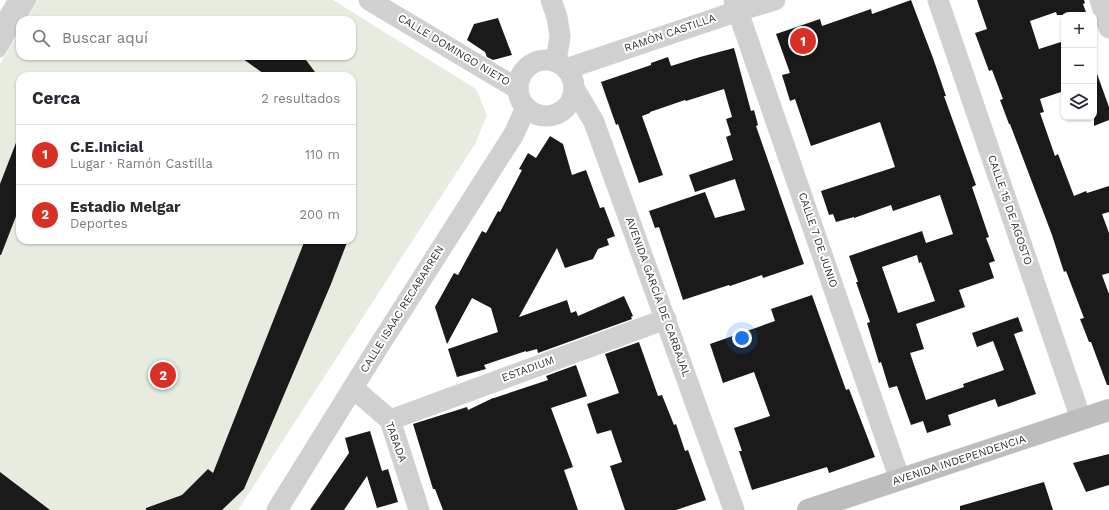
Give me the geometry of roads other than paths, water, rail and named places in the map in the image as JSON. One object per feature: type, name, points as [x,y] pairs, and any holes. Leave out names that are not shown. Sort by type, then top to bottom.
[{"type":"main road","name":"AVENIDA INDEPENDENCIA","points":[[808,510],[1109,410]]},
{"type":"street","points":[[0,32],[19,0]]},
{"type":"street","name":"CALLE DOMINGO NIETO","points":[[369,0],[522,98]]},
{"type":"street","points":[[551,0],[557,17],[560,36],[561,65]]},
{"type":"street","name":"RAMÓN CASTILLA","points":[[561,65],[736,5],[775,0]]},
{"type":"street","name":"CALLE 15 DE AGOSTO","points":[[938,0],[1081,420]]},
{"type":"street","points":[[1100,0],[1109,28]]},
{"type":"street","name":"CALLE 7 DE JUNIO","points":[[736,5],[900,480]]},
{"type":"street","points":[[546,60],[561,65],[572,77],[574,88],[572,99],[566,108],[557,114],[546,116],[535,114],[522,98],[520,78],[525,68],[534,62],[546,60]]},
{"type":"street","name":"AVENIDA GARCÍA DE CARBAJAL","points":[[574,88],[594,122],[734,510]]},
{"type":"street","name":"CALLE ISAAC RECABARREN","points":[[277,510],[514,134],[522,98]]},
{"type":"street","name":"ESTADIUM","points":[[390,420],[666,319]]},
{"type":"street","name":"TABADA","points":[[353,388],[390,420],[419,510]]},
{"type":"lane","points":[[21,16],[31,0]]},
{"type":"lane","points":[[0,52],[16,25]]},
{"type":"place","name":"C.E.Inicial","points":[[803,41]]},
{"type":"place","name":"Estadio Melgar","points":[[163,375]]}]
